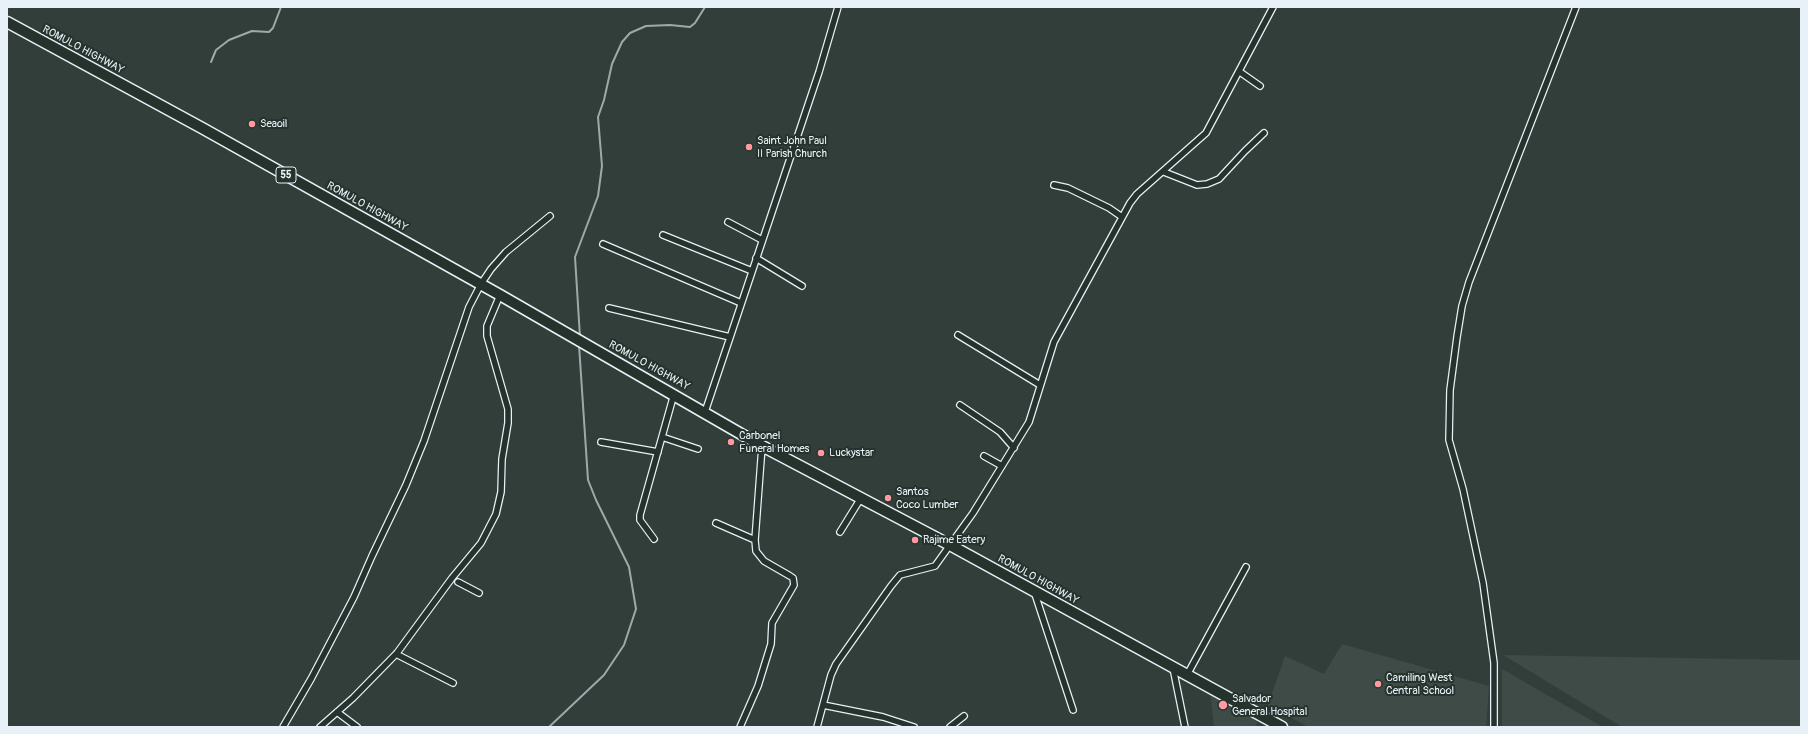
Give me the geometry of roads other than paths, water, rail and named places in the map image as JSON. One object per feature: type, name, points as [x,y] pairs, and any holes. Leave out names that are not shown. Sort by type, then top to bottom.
[{"type":"highway","name":"ROMULO HIGHWAY","points":[[7,22],[202,128],[481,284],[762,446],[950,545],[1282,727]]},
{"type":"street","points":[[705,412],[819,72],[838,7]]},
{"type":"street","points":[[817,727],[831,675],[836,664],[900,575],[934,566],[950,545],[1014,448],[1029,422],[1054,342],[1122,217],[1134,198],[1206,133],[1240,72],[1273,7]]},
{"type":"street","points":[[1494,727],[1494,663],[1483,583],[1463,489],[1449,440],[1450,390],[1462,306],[1469,282],[1576,7]]},
{"type":"street","points":[[1240,72],[1260,86]]},
{"type":"street","points":[[1164,172],[1197,185],[1207,184],[1219,179],[1264,133]]},
{"type":"street","points":[[1054,185],[1068,188],[1109,208],[1122,217]]},
{"type":"street","points":[[283,727],[311,679],[354,597],[406,484],[434,413],[469,307],[481,284],[491,269],[506,252],[550,216]]},
{"type":"street","points":[[728,222],[762,240]]},
{"type":"street","points":[[663,235],[752,271]]},
{"type":"street","points":[[603,244],[741,303]]},
{"type":"street","points":[[756,258],[802,286]]},
{"type":"street","points":[[320,727],[396,654],[481,543],[496,514],[501,492],[502,459],[508,423],[508,409],[487,336],[487,326],[500,295]]},
{"type":"street","points":[[609,308],[730,336]]},
{"type":"street","points":[[958,335],[1040,385]]},
{"type":"street","points":[[654,539],[640,520],[640,515],[674,394]]},
{"type":"street","points":[[960,405],[983,419],[1000,432],[1014,448]]},
{"type":"street","points":[[662,437],[698,449]]},
{"type":"street","points":[[601,442],[658,452]]},
{"type":"street","points":[[740,727],[758,686],[771,644],[772,623],[794,585],[793,578],[764,561],[756,551],[755,540],[762,446]]},
{"type":"street","points":[[984,456],[1002,466]]},
{"type":"street","points":[[840,532],[861,498]]},
{"type":"street","points":[[716,522],[755,540]]},
{"type":"street","points":[[1188,675],[1246,567]]},
{"type":"street","points":[[454,580],[479,593]]},
{"type":"street","points":[[1034,591],[1072,710]]},
{"type":"street","points":[[396,654],[453,683]]},
{"type":"street","points":[[1173,667],[1185,727]]},
{"type":"street","points":[[823,705],[883,717],[914,727]]},
{"type":"street","points":[[337,712],[357,727]]},
{"type":"street","points":[[950,727],[964,716]]},
{"type":"waterway","points":[[211,62],[216,50],[229,40],[252,31],[269,32],[273,28],[281,7]]},
{"type":"waterway","points":[[580,337],[575,257],[598,196],[602,166],[598,117],[604,100],[612,64],[622,42],[630,33],[646,26],[670,25],[690,27],[695,23],[705,7]]},
{"type":"waterway","points":[[549,727],[604,675],[624,645],[636,609],[629,567],[596,500],[588,480],[579,345]]},
{"type":"place","name":"Seaoil","points":[[252,124]]},
{"type":"place","name":"Saint John Paul II Parish Church","points":[[749,147]]},
{"type":"place","name":"Carbonel Funeral Homes","points":[[731,442]]},
{"type":"place","name":"Luckystar","points":[[821,453]]},
{"type":"place","name":"Santos Coco Lumber","points":[[888,498]]},
{"type":"place","name":"Rajime Eatery","points":[[915,540]]},
{"type":"place","name":"Camiling West Central School","points":[[1378,684]]},
{"type":"place","name":"Salvador General Hospital","points":[[1223,705]]}]
